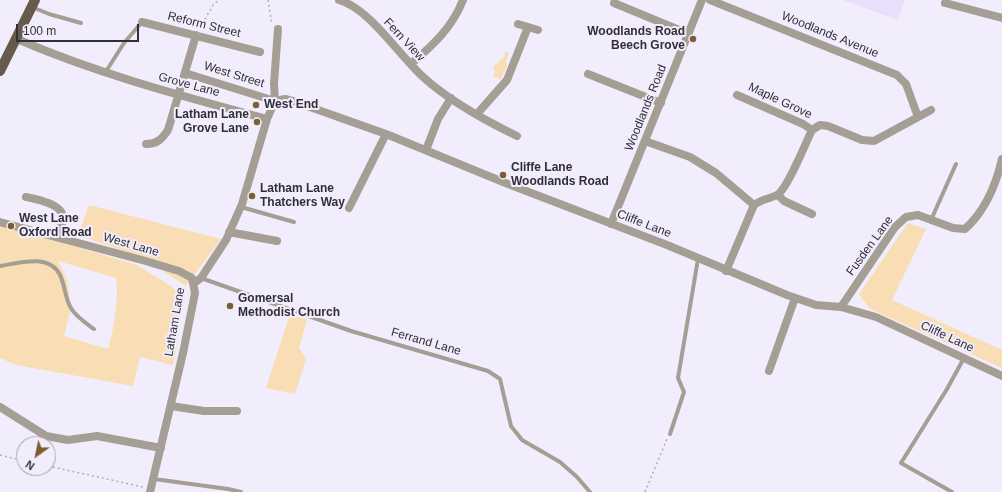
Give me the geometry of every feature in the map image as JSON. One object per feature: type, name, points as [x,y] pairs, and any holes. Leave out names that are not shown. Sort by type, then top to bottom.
[{"type":"main road","points":[[0,71],[33,4]]},
{"type":"street","name":"Fern View","points":[[339,0],[357,8],[421,75],[450,98],[517,136]]},
{"type":"street","points":[[411,64],[448,28],[455,19],[463,0]]},
{"type":"street","name":"Woodlands Road","points":[[610,224],[645,142],[702,0]]},
{"type":"street","name":"Woodlands Avenue","points":[[710,0],[897,76],[906,84],[918,117]]},
{"type":"street","points":[[614,3],[689,34]]},
{"type":"street","points":[[945,3],[1002,18]]},
{"type":"street","name":"Reform Street","points":[[142,22],[260,52]]},
{"type":"street","points":[[518,24],[538,30]]},
{"type":"street","points":[[477,114],[507,80],[528,27]]},
{"type":"street","points":[[275,101],[274,91],[278,28]]},
{"type":"street","points":[[146,144],[153,144],[162,139],[168,130],[196,35]]},
{"type":"street","name":"Grove Lane","points":[[17,39],[105,73],[178,95],[268,119]]},
{"type":"street","name":"West Street","points":[[185,73],[275,101]]},
{"type":"street","points":[[588,74],[661,103]]},
{"type":"street","name":"Maple Grove","points":[[737,95],[803,124],[812,130]]},
{"type":"street","points":[[426,150],[438,119],[450,98]]},
{"type":"street","name":"Cliffe Lane","points":[[275,101],[284,99],[293,101],[386,134],[795,298],[816,305],[841,308],[876,317],[1002,376]]},
{"type":"street","name":"Latham Lane","points":[[151,490],[171,406],[195,293],[194,283],[201,278],[229,232],[241,206],[275,101]]},
{"type":"street","points":[[726,271],[754,205],[761,199],[778,195],[786,185],[812,130],[820,125],[828,126],[862,140],[874,141],[931,110]]},
{"type":"street","points":[[349,208],[386,134]]},
{"type":"street","points":[[645,142],[690,157],[716,173],[754,205]]},
{"type":"street","name":"Fusden Lane","points":[[841,308],[895,227],[906,217],[918,215],[953,228],[965,229],[971,224],[985,207],[1002,159]]},
{"type":"street","points":[[778,195],[784,201],[812,214]]},
{"type":"street","points":[[26,196],[41,200],[60,210],[63,217],[58,236]]},
{"type":"street","name":"West Lane","points":[[0,222],[58,236],[179,271],[188,275],[194,283]]},
{"type":"street","points":[[229,232],[277,241]]},
{"type":"street","points":[[769,371],[795,298]]},
{"type":"street","points":[[171,406],[204,411],[237,411]]},
{"type":"street","points":[[0,407],[46,436],[68,440],[97,436],[161,448]]},
{"type":"lane","points":[[33,4],[49,14],[81,23]]},
{"type":"lane","points":[[105,73],[124,43],[142,22]]},
{"type":"lane","points":[[931,220],[956,164]]},
{"type":"lane","points":[[241,206],[294,222]]},
{"type":"lane","points":[[670,434],[684,392],[678,378],[698,259]]},
{"type":"lane","points":[[0,266],[27,261],[48,265],[60,275],[69,306],[94,329]]},
{"type":"lane","name":"Ferrand Lane","points":[[201,278],[351,331],[488,371],[500,378],[511,426],[522,440],[560,462],[577,477],[590,492]]},
{"type":"lane","points":[[952,492],[901,463],[947,389],[964,358]]},
{"type":"lane","points":[[154,479],[241,492]]},
{"type":"path","points":[[196,35],[213,5],[219,0]]},
{"type":"path","points":[[268,0],[272,25],[278,28]]},
{"type":"path","points":[[645,492],[670,434]]},
{"type":"path","points":[[0,455],[16,459]]},
{"type":"path","points":[[56,468],[151,490]]},
{"type":"shaded area","points":[[843,0],[905,0],[898,20]]},
{"type":"shaded area","points":[[505,52],[509,53],[506,62],[507,66],[500,80],[498,77],[496,78],[493,75],[495,72],[493,67],[504,57]]},
{"type":"shaded area","points":[[89,205],[221,239],[186,286],[143,258],[78,235]]},
{"type":"shaded area","points":[[908,223],[926,229],[892,300],[1002,350],[1002,368],[870,309],[859,294]]},
{"type":"shaded area","points":[[0,224],[137,265],[171,286],[181,296],[176,352],[173,365],[140,357],[133,386],[16,365],[0,358]],"holes":[[[58,261],[116,278],[117,295],[115,314],[108,349],[64,336],[71,309],[67,279]]]},
{"type":"shaded area","points":[[290,314],[307,320],[299,348],[306,359],[295,394],[266,388]]},
{"type":"place","name":"Woodlands Road Beech Grove","points":[[693,39]]},
{"type":"place","name":"West End","points":[[256,105]]},
{"type":"place","name":"Latham Lane Grove Lane","points":[[257,122]]},
{"type":"place","name":"Cliffe Lane Woodlands Road","points":[[503,175]]},
{"type":"place","name":"Latham Lane Thatchers Way","points":[[252,196]]},
{"type":"place","name":"West Lane Oxford Road","points":[[11,226]]},
{"type":"place","name":"Gomersal Methodist Church","points":[[230,306]]}]
